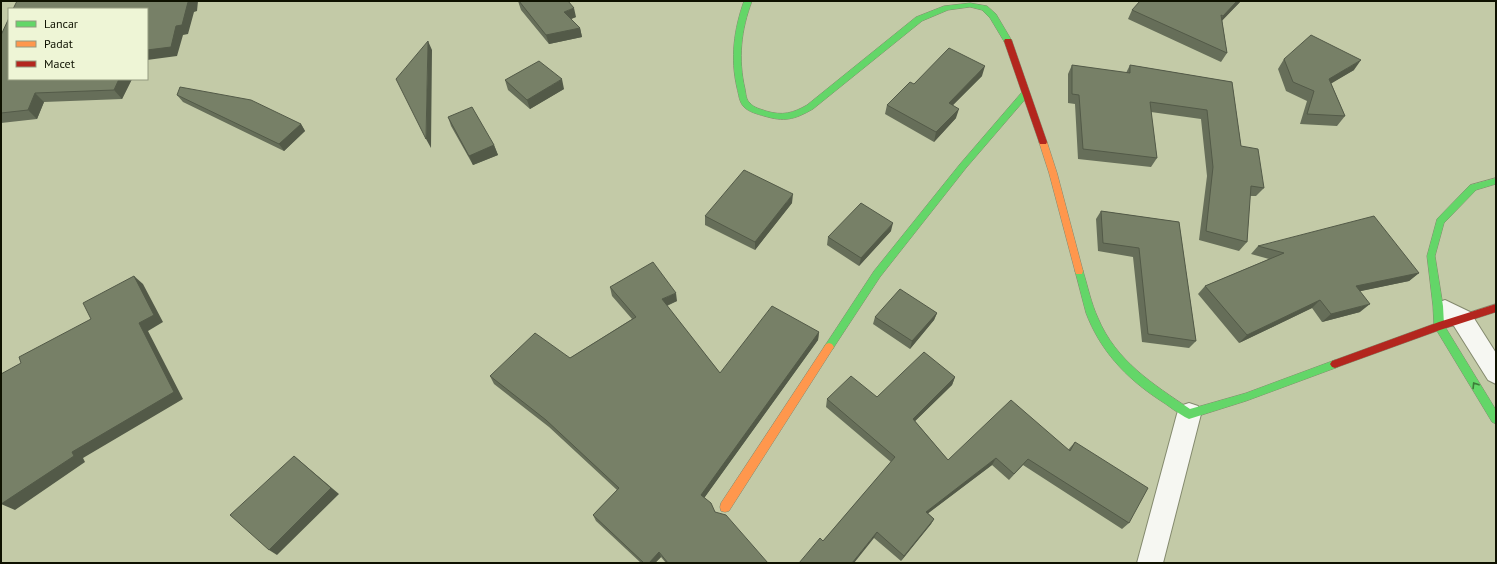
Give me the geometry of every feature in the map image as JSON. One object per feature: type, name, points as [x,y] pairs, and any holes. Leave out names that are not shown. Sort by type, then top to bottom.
[{"type":"street","points":[[748,1],[742,16],[736,48],[737,72],[745,103],[752,109],[784,119],[795,115],[822,98],[919,19],[947,8],[970,5],[984,8],[993,16],[1008,40],[1025,94],[1054,173],[1092,317],[1101,337],[1114,357],[1131,373],[1189,414]]},
{"type":"street","points":[[726,507],[877,274],[963,166],[1025,94]]},
{"type":"street","points":[[1496,181],[1473,187],[1440,221],[1431,256],[1438,316],[1496,418]]},
{"type":"street","points":[[1189,414],[1246,397],[1438,316],[1462,319],[1496,308]]},
{"type":"street","points":[[1462,319],[1496,373]]},
{"type":"street","points":[[1150,563],[1189,414]]},
{"type":"building","points":[[17,1],[191,1],[188,2],[182,25],[176,26],[171,47],[148,50],[148,8],[14,8]]},
{"type":"building","points":[[519,1],[568,1],[574,8],[564,12],[580,28],[546,35]]},
{"type":"building","points":[[1140,1],[1237,1],[1223,16],[1221,15],[1227,53],[1132,10]]},
{"type":"building","points":[[8,20],[8,80],[119,80],[114,90],[35,93],[28,110],[1,113],[1,35]]},
{"type":"building","points":[[1311,35],[1361,60],[1329,79],[1345,116],[1307,114],[1314,91],[1293,82],[1284,59]]},
{"type":"building","points":[[428,41],[426,139],[396,79]]},
{"type":"building","points":[[949,48],[985,66],[949,103],[959,109],[936,132],[887,105],[910,82],[914,84]]},
{"type":"building","points":[[539,61],[562,79],[527,100],[505,80]]},
{"type":"building","points":[[1072,65],[1130,73],[1130,65],[1232,82],[1241,146],[1258,149],[1264,188],[1251,186],[1247,242],[1206,231],[1213,167],[1207,110],[1150,102],[1157,158],[1083,149],[1079,95],[1072,94]]},
{"type":"building","points":[[180,87],[251,100],[301,124],[279,144],[177,95]]},
{"type":"building","points":[[472,107],[494,145],[469,156],[448,117]]},
{"type":"building","points":[[744,170],[793,194],[755,242],[705,216]]},
{"type":"building","points":[[861,203],[893,223],[861,258],[828,237]]},
{"type":"building","points":[[1101,211],[1179,222],[1196,341],[1148,334],[1139,248],[1103,243]]},
{"type":"building","points":[[1374,216],[1419,273],[1356,286],[1370,304],[1331,314],[1320,300],[1247,335],[1205,286],[1284,253],[1258,246]]},
{"type":"building","points":[[653,262],[676,293],[662,299],[720,373],[772,306],[819,332],[701,495],[711,503],[715,512],[726,515],[768,563],[668,563],[659,552],[649,563],[644,563],[593,515],[619,488],[546,420],[490,376],[535,333],[570,358],[636,317],[610,287]]},
{"type":"building","points":[[134,276],[154,315],[139,323],[174,392],[72,452],[74,456],[1,504],[1,374],[21,363],[19,357],[91,319],[83,303]]},
{"type":"building","points":[[900,289],[937,313],[912,341],[875,317]]},
{"type":"building","points":[[924,352],[955,377],[913,419],[948,460],[1011,400],[1070,451],[1075,442],[1148,488],[1129,523],[1028,459],[1014,474],[996,458],[926,512],[934,519],[904,556],[877,532],[852,563],[799,563],[820,538],[823,541],[895,457],[827,399],[851,376],[877,397]]},
{"type":"building","points":[[294,456],[331,488],[269,550],[230,515]]},
{"type":"traffic: fast","points":[[748,1],[739,32],[737,64],[740,85],[745,103],[747,105],[751,108],[777,117],[793,116],[810,107],[919,19],[947,8],[970,5],[984,8],[993,16],[1008,41]]},
{"type":"traffic: fast","points":[[829,347],[877,274],[963,166],[1025,94]]},
{"type":"traffic: fast","points":[[1496,181],[1473,187],[1440,221],[1431,256],[1438,306],[1439,326],[1496,419]]},
{"type":"traffic: fast","points":[[1079,271],[1093,318],[1101,336],[1110,350],[1132,374],[1189,414],[1246,397],[1335,364]]},
{"type":"traffic: slow","points":[[1043,142],[1053,173],[1079,271]]},
{"type":"traffic: slow","points":[[725,507],[829,347]]},
{"type":"traffic: jam","points":[[1008,41],[1043,142]]},
{"type":"traffic: jam","points":[[1335,364],[1439,326],[1496,308]]}]
